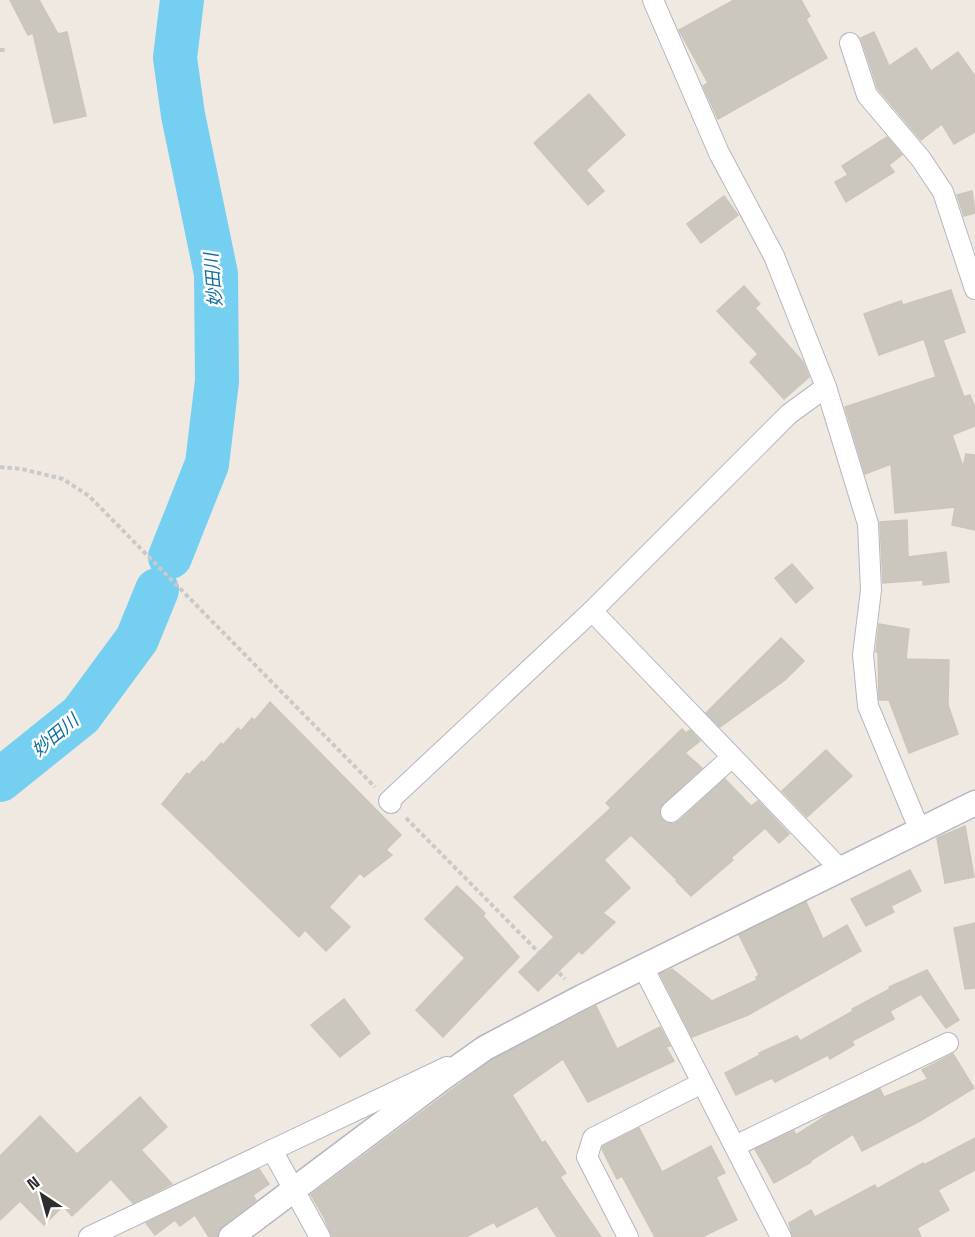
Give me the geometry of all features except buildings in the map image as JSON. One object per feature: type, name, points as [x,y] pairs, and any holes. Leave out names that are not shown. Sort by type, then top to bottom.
[{"type":"street","points":[[653,0],[720,153],[774,256],[826,387],[868,524],[871,590],[863,654],[868,705],[920,831]]},
{"type":"street","points":[[850,43],[867,95],[921,159],[943,192],[975,289]]},
{"type":"street","points":[[390,802],[592,611],[789,414],[826,387]]},
{"type":"street","points":[[592,611],[841,870]]},
{"type":"street","points":[[671,812],[732,758]]},
{"type":"street","points":[[89,1237],[485,1048],[582,997],[975,803]]},
{"type":"street","points":[[643,967],[781,1237]]},
{"type":"street","points":[[735,1146],[948,1043]]},
{"type":"street","points":[[231,1237],[485,1048]]},
{"type":"street","points":[[628,1237],[587,1157],[593,1138],[702,1083]]},
{"type":"street","points":[[272,1150],[296,1189],[320,1237]]},
{"type":"path","points":[[0,467],[22,469],[63,479],[89,496],[582,997]]},
{"type":"waterway","name":"妙田川","points":[[170,557],[207,464],[217,381],[216,274],[183,115],[175,58],[182,0]]},
{"type":"waterway","name":"妙田川","points":[[0,780],[81,715],[137,639],[157,590]]}]
